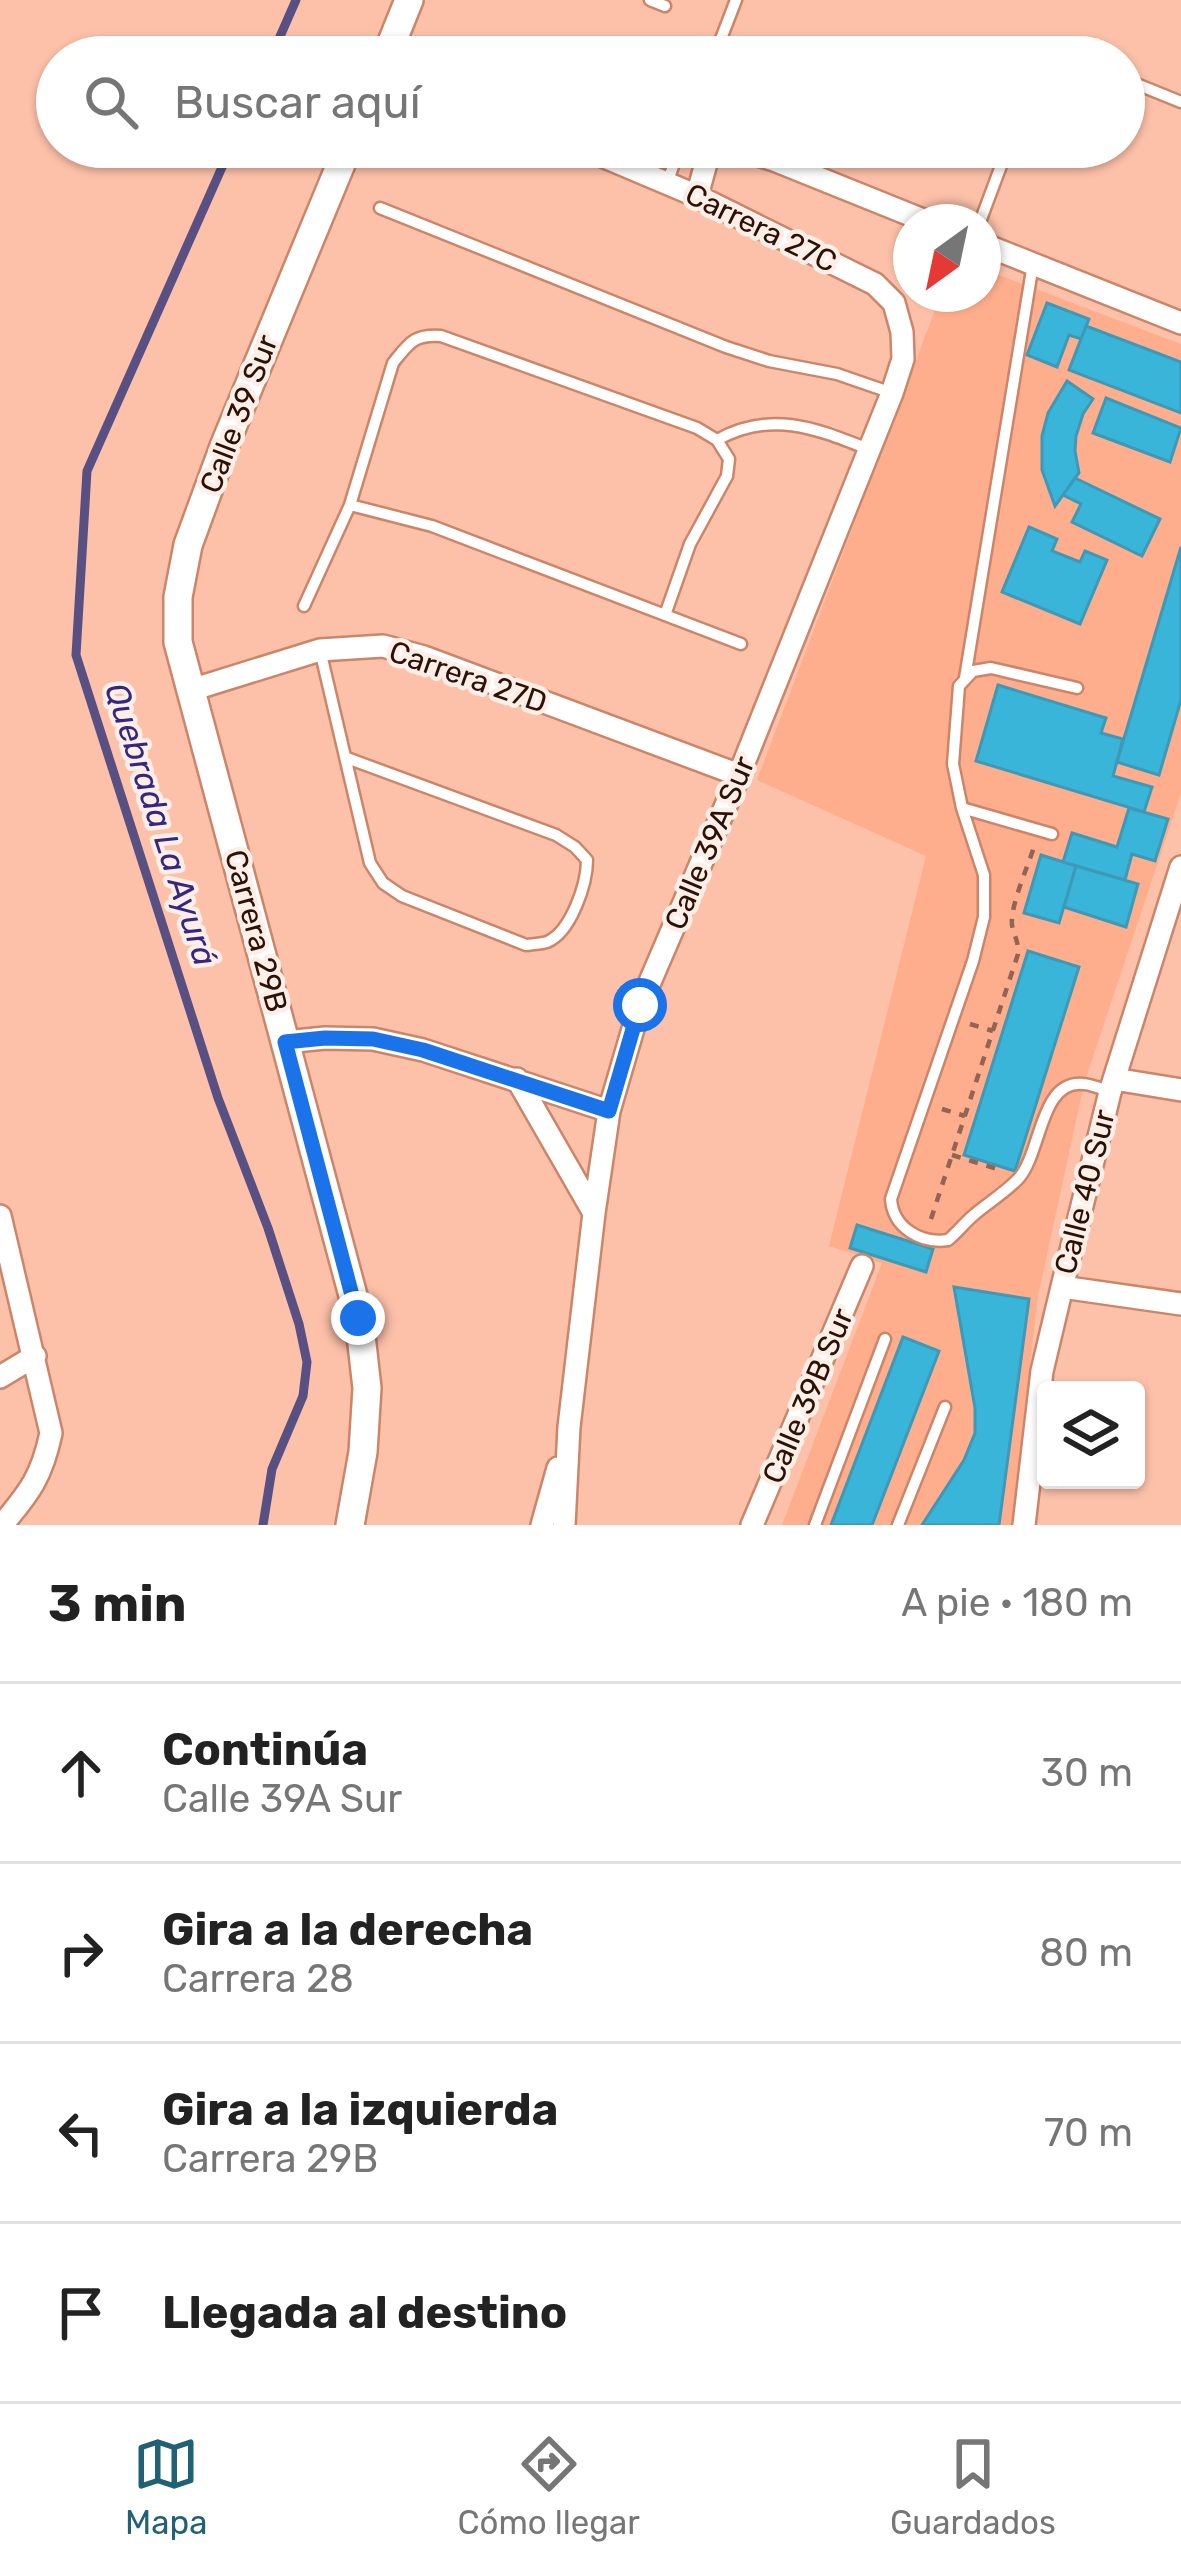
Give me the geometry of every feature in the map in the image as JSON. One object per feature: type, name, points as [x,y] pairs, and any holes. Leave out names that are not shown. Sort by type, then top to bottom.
[{"type":"street","points":[[394,36],[409,0]]},
{"type":"street","name":"Calle 39 Sur","points":[[191,690],[178,642],[178,597],[188,545],[339,168]]},
{"type":"street","name":"Carrera 27C","points":[[631,168],[874,284]]},
{"type":"street","points":[[697,196],[705,168]]},
{"type":"street","points":[[794,168],[893,208]]},
{"type":"street","points":[[1001,251],[1181,323]]},
{"type":"street","name":"Calle 39A Sur","points":[[564,1525],[569,1427],[609,1111],[640,1005],[872,450],[903,359],[894,303],[874,284]]},
{"type":"street","name":"Carrera 27D","points":[[191,690],[320,650],[383,646],[424,657],[739,775]]},
{"type":"street","name":"Carrera 29B","points":[[191,690],[358,1318],[367,1388],[350,1525]]},
{"type":"street","name":"Calle 40 Sur","points":[[1024,1525],[1042,1371],[1062,1287],[1112,1085],[1181,867]]},
{"type":"street","points":[[285,1042],[373,1039],[423,1050],[609,1111]]},
{"type":"street","points":[[517,1079],[594,1213]]},
{"type":"street","points":[[1112,1085],[1181,1090]]},
{"type":"street","points":[[0,1216],[51,1433],[43,1468],[2,1525]]},
{"type":"street","name":"Calle 39B Sur","points":[[752,1525],[862,1266]]},
{"type":"street","points":[[1062,1287],[1181,1304]]},
{"type":"street","points":[[0,1377],[35,1356]]},
{"type":"street","name":"Calle 39A Sur","points":[[542,1525],[569,1427]]},
{"type":"lane","points":[[650,0],[665,6]]},
{"type":"lane","points":[[722,36],[736,0]]},
{"type":"lane","points":[[1145,87],[1181,102]]},
{"type":"lane","points":[[667,183],[672,168]]},
{"type":"lane","points":[[987,204],[1000,168]]},
{"type":"lane","points":[[380,208],[726,346],[892,393]]},
{"type":"lane","points":[[1033,264],[965,677],[957,695],[953,764],[984,875],[981,934],[891,1199],[893,1216],[900,1225],[925,1237],[948,1240],[1019,1177],[1033,1156],[1047,1108],[1058,1092],[1084,1084],[1112,1085]]},
{"type":"lane","points":[[304,606],[350,505],[393,363],[408,343],[423,335],[441,336],[697,428],[717,440],[728,459],[728,476],[690,544],[665,615]]},
{"type":"lane","points":[[717,440],[736,430],[786,424],[815,429],[872,450]]},
{"type":"lane","points":[[350,505],[432,526],[741,644]]},
{"type":"lane","points":[[320,650],[370,863],[383,883],[401,896],[526,945],[546,942],[562,932],[586,874],[586,860],[575,847],[556,835],[346,758]]},
{"type":"lane","points":[[965,677],[991,668],[1077,688]]},
{"type":"lane","points":[[962,808],[1046,832]]},
{"type":"lane","points":[[815,1525],[885,1339]]},
{"type":"lane","points":[[898,1525],[945,1407]]},
{"type":"path","points":[[925,1237],[1018,954],[1013,915],[1046,832]]},
{"type":"path","points":[[952,1155],[1019,1177]]},
{"type":"shaded area","points":[[1001,276],[1181,344],[1181,793],[1084,1084],[1038,1296],[1011,1525],[782,1525],[882,1263],[829,1246],[926,856],[757,780],[934,312],[1001,312]]},
{"type":"building","points":[[1047,303],[1089,319],[1081,339],[1069,335],[1057,367],[1027,355]]},
{"type":"building","points":[[1086,326],[1181,362],[1181,413],[1069,370]]},
{"type":"building","points":[[1067,381],[1093,399],[1076,436],[1079,473],[1055,506],[1042,470],[1042,436],[1048,413]]},
{"type":"building","points":[[1106,398],[1181,428],[1170,462],[1093,433]]},
{"type":"building","points":[[1075,478],[1160,519],[1142,556],[1072,522],[1081,504],[1063,495]]},
{"type":"building","points":[[1029,527],[1057,539],[1052,551],[1080,562],[1085,551],[1107,560],[1080,624],[1002,592]]},
{"type":"building","points":[[1181,547],[1181,700],[1159,775],[1117,762]]},
{"type":"building","points":[[998,685],[1106,718],[1101,733],[1123,739],[1113,776],[1152,787],[1144,812],[976,761]]},
{"type":"building","points":[[1129,808],[1168,819],[1155,861],[1132,854],[1125,880],[1063,862],[1072,833],[1117,847]]},
{"type":"building","points":[[1041,855],[1076,866],[1059,923],[1024,913]]},
{"type":"building","points":[[1076,866],[1138,884],[1126,927],[1064,907]]},
{"type":"building","points":[[1028,951],[1079,967],[1015,1171],[964,1155]]},
{"type":"building","points":[[857,1225],[933,1249],[926,1272],[850,1248]]},
{"type":"building","points":[[954,1287],[1029,1299],[999,1525],[922,1525],[964,1460],[975,1433]]},
{"type":"building","points":[[903,1337],[939,1351],[872,1525],[831,1525]]},
{"type":"waterway","name":"Quebrada La Ayurá","points":[[280,36],[296,0]]},
{"type":"waterway","name":"Quebrada La Ayurá","points":[[222,168],[87,471],[76,655],[218,1098],[299,1324],[307,1362],[303,1396],[272,1469],[263,1525]]},
{"type":"route","points":[[358,1318],[285,1042],[373,1039],[423,1050],[609,1111],[640,1005]]}]
